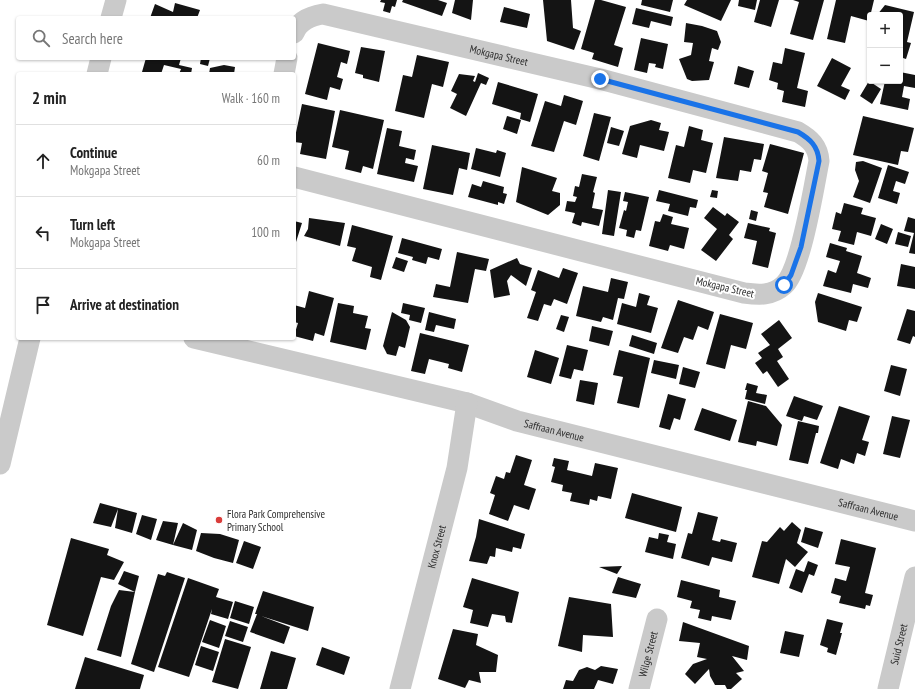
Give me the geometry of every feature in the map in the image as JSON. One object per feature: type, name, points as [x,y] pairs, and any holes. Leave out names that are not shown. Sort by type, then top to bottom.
[{"type":"street","points":[[112,16],[116,0]]},
{"type":"street","name":"Mokgapa Street","points":[[296,28],[312,16],[323,14],[600,79],[798,132],[814,144],[818,152],[819,161],[801,247],[793,271],[784,285],[766,295],[744,293],[296,178]]},
{"type":"street","points":[[98,72],[100,60]]},
{"type":"street","points":[[284,72],[287,60]]},
{"type":"street","points":[[1,455],[30,340]]},
{"type":"street","name":"Saffraan Avenue","points":[[202,340],[467,403],[517,421],[915,521]]},
{"type":"street","name":"Knox Street","points":[[400,689],[457,468],[467,403]]},
{"type":"street","name":"Suid Street","points":[[888,689],[915,577]]},
{"type":"street","name":"Wilge Street","points":[[639,689],[657,619]]},
{"type":"building","points":[[381,0],[397,0],[395,7],[392,6],[390,13],[383,11],[385,3],[380,2]]},
{"type":"building","points":[[403,0],[438,0],[447,3],[442,16],[402,2]]},
{"type":"building","points":[[455,0],[473,0],[471,20],[452,13]]},
{"type":"building","points":[[543,0],[571,0],[573,28],[581,31],[574,50],[547,41]]},
{"type":"building","points":[[595,0],[601,0],[626,7],[614,45],[623,48],[618,67],[592,59],[594,53],[581,49]]},
{"type":"building","points":[[642,0],[673,0],[670,12],[641,5]]},
{"type":"building","points":[[687,0],[731,0],[721,21],[684,5]]},
{"type":"building","points":[[739,0],[757,0],[755,10],[738,6]]},
{"type":"building","points":[[760,0],[779,0],[771,27],[754,22]]},
{"type":"building","points":[[793,0],[824,0],[813,40],[790,34],[799,2]]},
{"type":"building","points":[[836,0],[874,0],[871,12],[867,12],[867,20],[851,16],[845,43],[827,39]]},
{"type":"building","points":[[175,3],[200,10],[198,16],[151,16],[155,4],[173,12]]},
{"type":"building","points":[[885,5],[914,12],[907,42],[911,43],[906,59],[903,58],[903,12],[879,12]]},
{"type":"building","points":[[504,7],[530,14],[527,28],[500,22]]},
{"type":"building","points":[[636,8],[673,17],[671,26],[651,21],[649,28],[632,24]]},
{"type":"building","points":[[686,23],[717,31],[721,42],[718,50],[712,48],[709,61],[714,62],[709,80],[692,81],[687,79],[679,59],[691,55],[693,43],[684,42]]},
{"type":"building","points":[[641,38],[668,44],[663,69],[655,67],[656,64],[649,63],[647,73],[634,70]]},
{"type":"building","points":[[318,43],[350,51],[347,64],[341,62],[337,77],[343,79],[340,90],[330,87],[327,100],[305,94]]},
{"type":"building","points":[[361,47],[385,51],[379,82],[363,78],[363,75],[355,73]]},
{"type":"building","points":[[785,48],[805,53],[797,88],[808,91],[805,107],[782,102],[784,91],[777,89],[778,83],[769,80],[773,62],[782,64]]},
{"type":"building","points":[[417,55],[449,62],[443,87],[432,84],[424,118],[395,111],[403,75],[412,77]]},
{"type":"building","points":[[832,58],[851,68],[841,86],[850,90],[845,100],[817,86]]},
{"type":"building","points":[[145,60],[180,60],[179,65],[192,68],[191,72],[180,72],[181,69],[164,65],[162,72],[142,72]]},
{"type":"building","points":[[201,60],[210,60],[208,66],[200,64]]},
{"type":"building","points":[[224,65],[235,67],[234,72],[209,72],[210,68]]},
{"type":"building","points":[[738,66],[754,71],[749,88],[734,84]]},
{"type":"building","points":[[478,73],[489,78],[486,85],[481,83],[466,116],[450,108],[457,94],[451,91],[459,74],[475,76],[473,81],[475,82]]},
{"type":"building","points":[[903,73],[915,75],[915,88],[904,86],[902,97],[910,99],[908,110],[880,104],[884,84],[903,84]]},
{"type":"building","points":[[498,82],[538,94],[530,122],[520,119],[521,113],[492,104]]},
{"type":"building","points":[[867,84],[874,84],[881,89],[872,104],[860,96]]},
{"type":"building","points":[[564,95],[583,101],[576,125],[564,121],[554,152],[531,146],[545,101],[561,106]]},
{"type":"building","points":[[302,104],[335,111],[326,159],[300,154],[302,143],[296,142],[296,132]]},
{"type":"building","points":[[340,110],[384,120],[373,169],[363,166],[361,173],[345,169],[349,151],[332,147]]},
{"type":"building","points":[[594,113],[611,117],[599,161],[583,156]]},
{"type":"building","points":[[507,116],[521,120],[517,134],[503,129]]},
{"type":"building","points":[[863,116],[914,128],[908,152],[901,151],[898,165],[853,155]]},
{"type":"building","points":[[651,120],[661,123],[659,130],[669,132],[664,151],[640,145],[637,158],[622,154],[630,126]]},
{"type":"building","points":[[689,126],[703,130],[701,140],[713,143],[706,173],[693,170],[690,183],[668,178],[676,145],[684,147]]},
{"type":"building","points":[[611,127],[624,131],[619,146],[607,143]]},
{"type":"building","points":[[387,128],[402,131],[399,146],[416,150],[414,160],[406,158],[405,163],[418,166],[414,182],[377,174]]},
{"type":"building","points":[[724,137],[764,144],[761,160],[754,159],[751,172],[740,170],[738,181],[716,178]]},
{"type":"building","points":[[770,144],[804,153],[788,214],[764,207],[768,193],[763,192],[768,173],[762,171]]},
{"type":"building","points":[[432,145],[470,153],[467,170],[459,168],[453,195],[423,189]]},
{"type":"building","points":[[476,148],[496,153],[497,150],[506,153],[500,177],[471,169]]},
{"type":"building","points":[[863,161],[882,168],[870,203],[853,197],[859,181],[855,170],[856,162]]},
{"type":"building","points":[[888,165],[909,172],[905,184],[896,181],[893,191],[900,193],[897,204],[878,198]]},
{"type":"building","points":[[522,167],[557,178],[552,191],[560,193],[560,205],[548,215],[516,202]]},
{"type":"building","points":[[582,174],[597,177],[593,192],[595,193],[592,208],[603,210],[599,226],[582,222],[581,226],[572,223],[575,213],[565,211],[567,201],[575,202],[577,197],[573,196],[575,186],[579,187]]},
{"type":"building","points":[[483,181],[504,187],[503,193],[507,194],[504,204],[498,202],[498,205],[468,197],[472,184],[481,187]]},
{"type":"building","points":[[608,190],[621,192],[614,236],[602,234]]},
{"type":"building","points":[[659,190],[698,200],[696,208],[690,207],[688,216],[668,211],[670,204],[656,201]]},
{"type":"building","points":[[712,190],[718,191],[717,198],[710,197]]},
{"type":"building","points":[[625,192],[649,197],[641,231],[636,230],[634,238],[626,236],[627,230],[619,228],[628,202],[623,201]]},
{"type":"building","points":[[844,203],[863,208],[861,214],[876,218],[871,236],[857,232],[854,245],[838,241],[841,231],[832,229],[836,212],[841,214]]},
{"type":"building","points":[[713,207],[725,216],[727,213],[739,222],[729,235],[733,239],[716,261],[701,250],[717,229],[704,218]]},
{"type":"building","points":[[751,210],[758,212],[756,221],[749,219]]},
{"type":"building","points":[[663,214],[673,217],[671,224],[689,228],[684,249],[670,245],[668,251],[649,246],[655,221],[660,222]]},
{"type":"building","points":[[908,217],[915,219],[915,254],[909,253],[914,233],[904,231]]},
{"type":"building","points":[[309,218],[345,223],[340,246],[304,236],[308,229]]},
{"type":"building","points":[[296,222],[302,223],[296,242]]},
{"type":"building","points":[[748,223],[770,228],[769,231],[776,233],[768,268],[752,264],[757,241],[744,238]]},
{"type":"building","points":[[881,224],[893,229],[887,244],[875,239]]},
{"type":"building","points":[[352,225],[393,236],[381,280],[370,277],[372,267],[352,261],[356,248],[347,246]]},
{"type":"building","points":[[898,232],[911,236],[908,247],[895,244]]},
{"type":"building","points":[[402,238],[442,249],[439,260],[428,257],[426,264],[412,260],[413,257],[398,253]]},
{"type":"building","points":[[830,243],[847,248],[846,251],[862,256],[857,273],[871,278],[868,288],[853,284],[851,293],[823,286],[828,270],[836,273],[840,261],[826,257]]},
{"type":"building","points":[[457,252],[489,259],[486,271],[475,269],[468,303],[433,297],[436,284],[450,287]]},
{"type":"building","points":[[396,257],[408,261],[404,272],[392,268]]},
{"type":"building","points":[[517,258],[520,264],[532,268],[526,286],[511,275],[507,281],[510,295],[494,298],[490,270]]},
{"type":"building","points":[[901,264],[915,267],[915,289],[897,286]]},
{"type":"building","points":[[563,268],[578,273],[567,304],[554,299],[551,306],[544,304],[538,321],[527,318],[536,292],[531,290],[538,270],[559,278]]},
{"type":"building","points":[[611,278],[628,282],[624,299],[618,298],[613,320],[603,317],[601,322],[576,316],[583,286],[608,292]]},
{"type":"building","points":[[309,291],[334,298],[324,336],[315,333],[313,341],[296,337],[298,323],[296,322],[296,306],[305,308]]},
{"type":"building","points":[[639,293],[650,296],[647,305],[658,308],[651,333],[617,324],[622,303],[636,307]]},
{"type":"building","points":[[818,293],[862,307],[857,322],[849,320],[846,331],[818,322],[815,302]]},
{"type":"building","points":[[678,300],[714,312],[708,330],[698,326],[693,340],[684,337],[678,353],[661,348]]},
{"type":"building","points":[[338,303],[354,306],[353,313],[368,316],[365,328],[371,329],[366,350],[330,342]]},
{"type":"building","points":[[403,303],[425,308],[421,323],[409,320],[410,315],[401,313]]},
{"type":"building","points":[[907,309],[915,311],[915,337],[913,336],[910,344],[897,340]]},
{"type":"building","points":[[392,312],[406,320],[410,327],[405,348],[399,346],[396,356],[387,354],[383,346]]},
{"type":"building","points":[[429,312],[456,319],[454,329],[436,325],[434,332],[425,330]]},
{"type":"building","points":[[720,314],[753,323],[746,349],[731,345],[725,369],[706,364]]},
{"type":"building","points":[[561,315],[569,317],[564,332],[556,329]]},
{"type":"building","points":[[779,320],[792,338],[778,349],[783,357],[777,361],[789,379],[778,387],[767,371],[763,374],[755,363],[762,358],[758,353],[770,345],[761,334]]},
{"type":"building","points":[[592,326],[613,331],[609,346],[589,341]]},
{"type":"building","points":[[420,333],[469,345],[462,372],[448,368],[449,364],[429,359],[425,374],[411,371]]},
{"type":"building","points":[[632,335],[657,343],[654,354],[629,346]]},
{"type":"building","points":[[567,345],[588,350],[583,371],[574,369],[571,379],[559,376]]},
{"type":"building","points":[[535,350],[559,358],[551,384],[527,377]]},
{"type":"building","points":[[619,350],[650,358],[639,408],[617,403],[623,377],[613,375]]},
{"type":"building","points":[[654,360],[679,365],[676,379],[651,373]]},
{"type":"building","points":[[891,365],[907,369],[900,396],[884,391]]},
{"type":"building","points":[[683,367],[700,372],[695,388],[679,384]]},
{"type":"building","points":[[580,380],[598,383],[594,405],[576,401]]},
{"type":"building","points":[[747,383],[758,386],[756,393],[767,395],[765,404],[745,399]]},
{"type":"building","points":[[668,394],[686,399],[680,420],[674,418],[670,430],[659,427]]},
{"type":"building","points":[[794,396],[823,406],[817,420],[804,416],[802,421],[786,416]]},
{"type":"building","points":[[748,401],[766,406],[782,425],[777,446],[757,441],[756,446],[738,442]]},
{"type":"building","points":[[839,406],[870,416],[862,440],[869,442],[865,456],[857,453],[854,464],[841,459],[838,469],[820,463]]},
{"type":"building","points":[[702,408],[737,420],[730,441],[694,430]]},
{"type":"building","points":[[892,416],[910,420],[900,458],[883,454]]},
{"type":"building","points":[[798,421],[819,426],[808,464],[789,460]]},
{"type":"building","points":[[516,455],[532,460],[524,485],[536,489],[529,510],[514,505],[508,521],[489,514],[495,495],[490,493],[496,476],[504,479],[506,472],[510,473]]},
{"type":"building","points":[[554,458],[569,461],[567,470],[592,476],[595,463],[618,468],[611,499],[598,496],[597,501],[590,499],[589,505],[570,501],[572,493],[562,491],[563,485],[551,482],[555,467],[552,466]]},
{"type":"building","points":[[632,493],[682,507],[676,532],[625,518]]},
{"type":"building","points":[[100,503],[137,513],[132,533],[115,528],[118,509],[111,527],[93,523]]},
{"type":"building","points":[[698,512],[718,517],[712,540],[720,542],[721,539],[737,543],[732,562],[712,557],[709,566],[681,558],[688,533],[692,534]]},
{"type":"building","points":[[142,515],[157,519],[151,540],[136,534]]},
{"type":"building","points":[[479,519],[525,534],[521,549],[513,547],[512,552],[496,548],[495,557],[490,556],[487,564],[469,561],[476,537]]},
{"type":"building","points":[[163,521],[178,523],[173,545],[156,540]]},
{"type":"building","points":[[792,522],[801,530],[797,543],[808,552],[795,567],[786,559],[779,584],[752,577],[762,541],[767,542],[780,527],[784,531]]},
{"type":"building","points":[[183,523],[197,530],[192,550],[173,545]]},
{"type":"building","points":[[805,527],[823,532],[818,548],[801,542]]},
{"type":"building","points":[[201,533],[220,534],[239,540],[233,563],[196,551]]},
{"type":"building","points":[[659,533],[669,535],[667,542],[676,544],[673,559],[645,552],[649,537],[658,539]]},
{"type":"building","points":[[71,538],[109,549],[107,555],[124,562],[114,580],[101,577],[83,636],[47,625]]},
{"type":"building","points":[[841,539],[876,548],[865,593],[873,595],[870,606],[866,605],[865,609],[839,603],[841,596],[831,593],[835,578],[846,581],[850,567],[835,564]]},
{"type":"building","points":[[244,541],[261,547],[253,569],[236,563]]},
{"type":"building","points":[[808,561],[818,565],[814,576],[809,574],[802,593],[789,588],[796,569],[804,572]]},
{"type":"building","points":[[622,566],[617,574],[599,567]]},
{"type":"building","points":[[124,571],[139,576],[135,592],[118,584]]},
{"type":"building","points":[[167,572],[185,578],[154,672],[131,664],[158,574],[165,576]]},
{"type":"building","points":[[618,577],[641,584],[636,598],[612,593]]},
{"type":"building","points":[[188,578],[219,589],[216,597],[233,602],[228,619],[211,614],[212,609],[189,677],[158,667]]},
{"type":"building","points":[[472,578],[519,592],[512,623],[506,622],[505,616],[492,614],[488,627],[470,623],[473,610],[463,607]]},
{"type":"building","points":[[681,580],[720,590],[719,597],[736,601],[731,620],[712,616],[711,621],[698,618],[700,610],[690,608],[692,601],[677,597]]},
{"type":"building","points":[[119,590],[135,592],[121,657],[97,650],[111,606]]},
{"type":"building","points":[[263,591],[314,607],[308,631],[261,616],[290,627],[284,644],[250,632],[257,614],[255,614]]},
{"type":"building","points":[[569,597],[611,604],[613,637],[583,635],[582,652],[558,646]]},
{"type":"building","points":[[235,601],[254,607],[249,624],[230,618]]},
{"type":"building","points":[[827,619],[843,623],[836,655],[827,652],[828,648],[820,645]]},
{"type":"building","points":[[210,620],[226,626],[219,648],[202,642]]},
{"type":"building","points":[[230,621],[248,627],[243,642],[225,636]]},
{"type":"building","points":[[683,622],[749,646],[747,660],[732,656],[744,671],[736,673],[742,679],[731,689],[727,689],[725,685],[715,685],[710,676],[709,669],[695,684],[685,674],[693,664],[707,659],[697,657],[700,643],[679,641]]},
{"type":"building","points":[[453,629],[478,634],[476,645],[498,655],[496,672],[479,672],[481,683],[469,680],[465,688],[438,679]]},
{"type":"building","points":[[785,631],[804,635],[799,657],[780,653]]},
{"type":"building","points":[[225,639],[251,647],[238,689],[212,682]]},
{"type":"building","points":[[201,646],[219,652],[213,671],[195,665]]},
{"type":"building","points":[[322,647],[350,657],[344,675],[316,665]]},
{"type":"building","points":[[271,651],[296,658],[287,689],[260,689]]},
{"type":"building","points":[[85,657],[144,675],[140,689],[75,689]]},
{"type":"building","points":[[601,666],[618,669],[613,684],[598,680],[594,689],[563,689],[566,680],[573,681],[579,670],[587,667],[595,670]]},
{"type":"place","name":"Flora Park Comprehensive Primary School","points":[[219,520]]},
{"type":"route","points":[[600,79],[798,132],[811,140],[818,152],[819,161],[801,247],[791,275],[784,285]]}]
